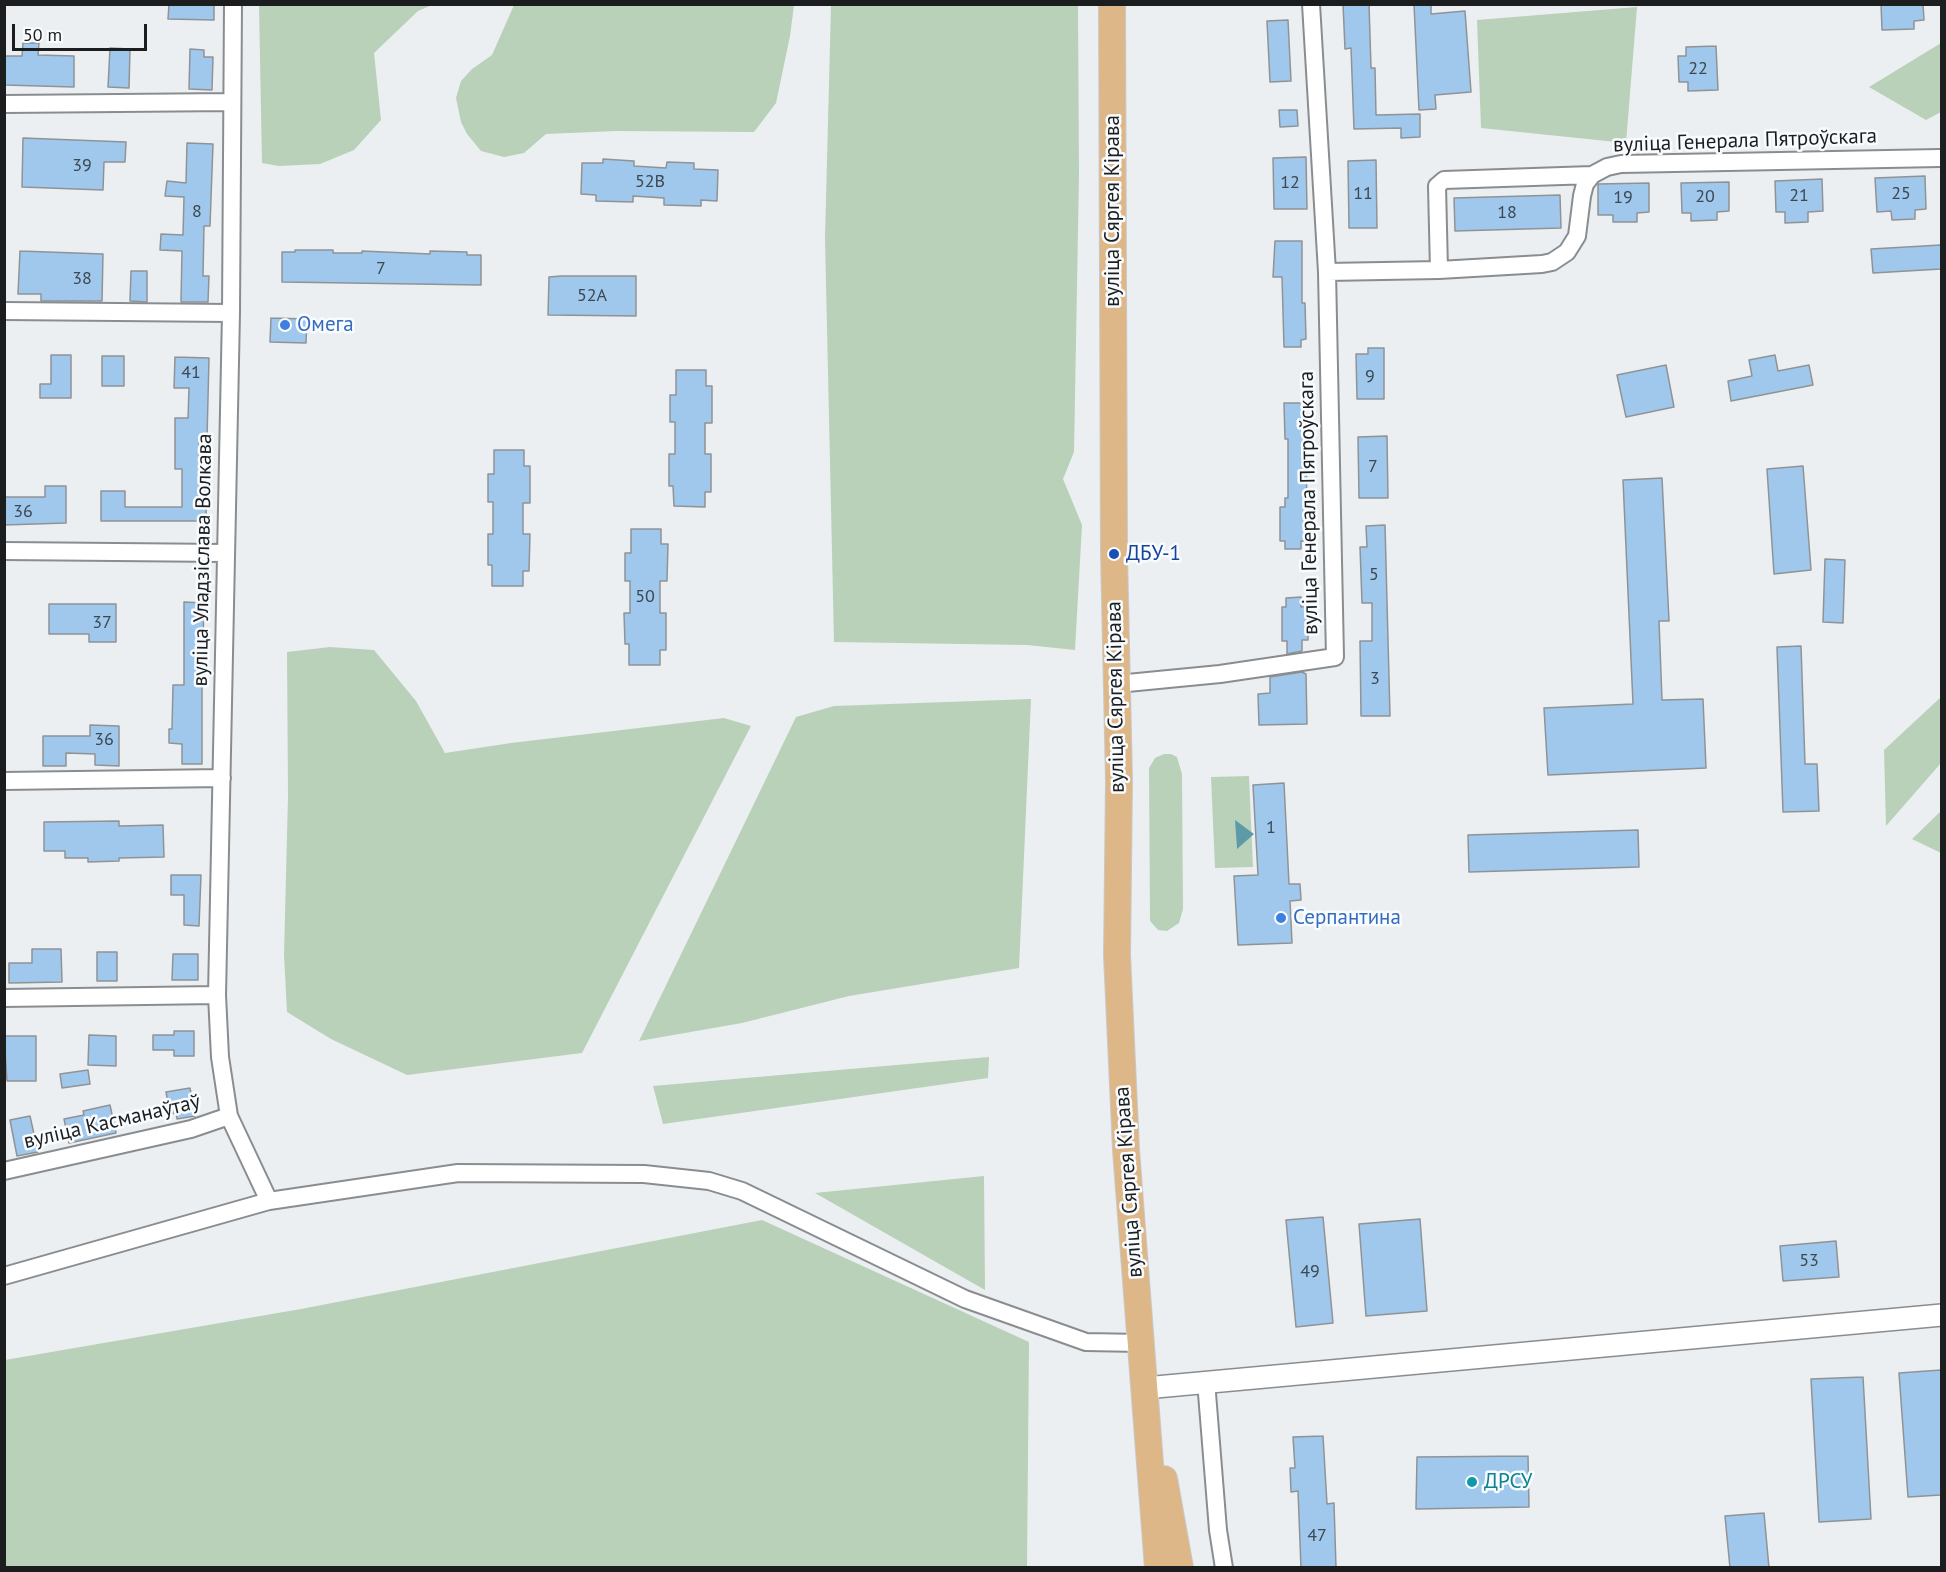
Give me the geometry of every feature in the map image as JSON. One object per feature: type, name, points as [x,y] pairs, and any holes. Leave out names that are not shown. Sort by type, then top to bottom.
[{"type":"main road","name":"вуліца Сяргея Кірава","points":[[1112,4],[1114,543],[1119,781],[1117,955],[1126,1150],[1158,1568]]},
{"type":"main road","name":"вуліца Сяргея Кірава","points":[[1145,1388],[1172,1513],[1180,1568]]},
{"type":"street","name":"вуліца Уладзіслава Волкава","points":[[233,4],[231,313],[217,996],[220,1057],[229,1116],[269,1201]]},
{"type":"street","name":"вуліца Генерала Пятроўскага","points":[[1117,684],[1220,674],[1335,657],[1327,272],[1311,4]]},
{"type":"street","points":[[4,104],[232,102]]},
{"type":"street","name":"вуліца Генерала Пятроўскага","points":[[1327,272],[1439,270],[1542,264],[1559,259],[1573,245],[1577,236],[1585,184],[1592,175],[1607,167],[1621,164],[1940,158]]},
{"type":"street","points":[[1439,270],[1437,186],[1444,180],[1592,175]]},
{"type":"street","points":[[4,311],[231,313]]},
{"type":"street","points":[[4,551],[226,553]]},
{"type":"street","points":[[4,781],[222,778]]},
{"type":"street","points":[[4,998],[217,996]]},
{"type":"street","name":"вуліца Касманаўтаў","points":[[4,1171],[191,1129],[229,1116]]},
{"type":"street","points":[[4,1276],[269,1201],[458,1173],[644,1174],[709,1181],[742,1191],[773,1204],[815,1227],[964,1299],[1086,1342],[1141,1343]]},
{"type":"street","points":[[1145,1388],[1941,1315]]},
{"type":"street","points":[[1206,1381],[1218,1530],[1224,1568]]},
{"type":"green space","points":[[259,5],[432,5],[418,11],[374,53],[381,120],[354,150],[320,164],[279,166],[262,163]]},
{"type":"green space","points":[[514,5],[794,5],[776,103],[754,132],[616,131],[546,134],[524,153],[504,157],[481,151],[467,134],[461,122],[456,98],[461,81],[472,69],[492,55]]},
{"type":"green space","points":[[831,5],[1078,5],[1079,174],[1074,452],[1063,479],[1082,525],[1075,650],[1027,645],[834,642],[825,238]]},
{"type":"green space","points":[[1637,7],[1626,143],[1481,128],[1477,20]]},
{"type":"green space","points":[[1941,43],[1941,112],[1926,120],[1869,87]]},
{"type":"green space","points":[[330,647],[374,650],[416,701],[445,753],[724,718],[751,726],[582,1053],[407,1075],[331,1039],[287,1012],[284,955],[288,796],[287,652]]},
{"type":"green space","points":[[1941,697],[1941,763],[1886,826],[1884,750]]},
{"type":"green space","points":[[1031,699],[1019,968],[849,996],[742,1023],[639,1041],[796,717],[834,706]]},
{"type":"green space","points":[[1164,754],[1177,757],[1182,774],[1183,909],[1179,923],[1167,931],[1158,930],[1150,921],[1149,768],[1155,758]]},
{"type":"green space","points":[[1249,776],[1253,867],[1215,868],[1211,777]]},
{"type":"green space","points":[[1941,811],[1941,853],[1912,839]]},
{"type":"green space","points":[[989,1057],[988,1078],[663,1124],[653,1086]]},
{"type":"green space","points":[[984,1176],[985,1290],[815,1193]]},
{"type":"green space","points":[[762,1220],[1029,1342],[1027,1567],[5,1567],[5,1360],[301,1309]]},
{"type":"water","points":[[1235,820],[1254,834],[1237,849],[1237,848]]},
{"type":"building","points":[[169,4],[214,4],[214,20],[168,19]]},
{"type":"building","points":[[1343,4],[1369,4],[1371,68],[1375,68],[1376,115],[1420,114],[1420,137],[1401,138],[1401,128],[1354,129],[1351,48],[1345,49]]},
{"type":"building","points":[[1414,4],[1431,4],[1431,14],[1465,11],[1471,92],[1435,95],[1436,109],[1419,110]]},
{"type":"building","points":[[1881,4],[1923,4],[1924,20],[1914,21],[1914,29],[1882,30]]},
{"type":"building","points":[[1288,20],[1291,81],[1270,82],[1267,21]]},
{"type":"building","points":[[23,43],[39,43],[38,55],[74,56],[74,87],[4,85],[4,56],[22,56]]},
{"type":"building","points":[[1716,46],[1718,90],[1688,91],[1688,82],[1679,82],[1678,56],[1686,56],[1686,47]]},
{"type":"building","points":[[110,48],[130,49],[129,88],[108,87]]},
{"type":"building","points":[[190,49],[204,50],[204,57],[213,57],[212,90],[189,89]]},
{"type":"building","points":[[1279,110],[1297,110],[1298,126],[1280,127]]},
{"type":"building","points":[[23,138],[126,142],[125,162],[104,162],[103,190],[22,187]]},
{"type":"building","points":[[187,143],[213,144],[210,226],[204,226],[203,276],[209,276],[208,302],[181,302],[182,251],[160,250],[161,234],[183,235],[184,197],[165,196],[167,181],[186,183]]},
{"type":"building","points":[[1306,157],[1307,209],[1274,209],[1273,158]]},
{"type":"building","points":[[603,159],[634,161],[634,166],[666,168],[667,162],[694,163],[694,169],[718,170],[717,201],[701,200],[701,206],[664,205],[664,198],[633,196],[633,202],[596,201],[596,195],[581,194],[582,163],[603,163]]},
{"type":"building","points":[[1376,160],[1377,228],[1349,228],[1348,161]]},
{"type":"building","points":[[1925,176],[1926,209],[1915,210],[1915,219],[1892,220],[1891,211],[1877,212],[1875,178]]},
{"type":"building","points":[[1822,179],[1823,211],[1808,212],[1808,222],[1785,223],[1785,212],[1776,212],[1775,181]]},
{"type":"building","points":[[1729,182],[1729,211],[1717,212],[1717,220],[1691,221],[1691,213],[1682,213],[1681,183]]},
{"type":"building","points":[[1649,183],[1649,212],[1637,213],[1637,222],[1613,222],[1613,215],[1598,215],[1598,184]]},
{"type":"building","points":[[1560,195],[1561,228],[1455,231],[1454,198]]},
{"type":"building","points":[[1275,241],[1302,241],[1302,303],[1305,303],[1306,339],[1301,340],[1301,347],[1284,347],[1282,277],[1273,277]]},
{"type":"building","points":[[1941,245],[1941,269],[1873,273],[1871,249]]},
{"type":"building","points":[[295,250],[333,250],[333,253],[467,252],[467,255],[481,255],[481,285],[282,282],[282,252],[295,252]]},
{"type":"building","points":[[20,251],[103,254],[102,301],[41,301],[41,294],[18,294]]},
{"type":"building","points":[[131,271],[147,271],[147,302],[130,301]]},
{"type":"building","points":[[636,276],[636,316],[548,315],[549,277]]},
{"type":"building","points":[[271,318],[307,319],[306,343],[270,342]]},
{"type":"building","points":[[1368,348],[1384,348],[1384,399],[1357,399],[1356,354],[1368,354]]},
{"type":"building","points":[[51,355],[71,355],[71,398],[40,398],[40,384],[51,384]]},
{"type":"building","points":[[1775,355],[1778,371],[1809,365],[1813,385],[1731,401],[1728,381],[1752,376],[1749,360]]},
{"type":"building","points":[[102,356],[124,356],[124,386],[102,386]]},
{"type":"building","points":[[175,357],[209,358],[207,439],[199,439],[199,469],[207,469],[206,521],[101,521],[101,491],[125,491],[125,507],[182,507],[182,469],[175,469],[175,418],[188,418],[189,388],[174,388]]},
{"type":"building","points":[[1666,365],[1674,407],[1626,417],[1617,375]]},
{"type":"building","points":[[676,370],[706,370],[706,386],[712,386],[712,423],[705,423],[705,454],[711,454],[711,492],[705,492],[705,507],[674,506],[673,486],[669,486],[669,454],[675,454],[675,422],[670,422],[670,395],[676,395]]},
{"type":"building","points":[[1284,403],[1306,403],[1307,541],[1301,541],[1301,549],[1285,549],[1285,541],[1280,541],[1280,507],[1285,507],[1285,498],[1288,498],[1288,439],[1285,439]]},
{"type":"building","points":[[1387,436],[1388,498],[1359,498],[1358,437]]},
{"type":"building","points":[[494,450],[524,450],[524,466],[530,466],[530,503],[523,503],[523,534],[530,534],[529,571],[523,571],[523,586],[492,586],[492,565],[488,565],[488,534],[493,534],[493,502],[488,502],[488,474],[494,474]]},
{"type":"building","points":[[1803,466],[1811,570],[1774,574],[1767,469]]},
{"type":"building","points":[[1662,478],[1669,621],[1659,621],[1662,700],[1703,699],[1706,768],[1548,775],[1544,708],[1633,704],[1623,480]]},
{"type":"building","points":[[45,486],[66,486],[66,523],[4,525],[4,497],[45,497]]},
{"type":"building","points":[[1385,525],[1390,716],[1361,716],[1360,641],[1372,641],[1372,603],[1362,603],[1360,547],[1367,547],[1366,526]]},
{"type":"building","points":[[631,529],[661,529],[661,544],[668,544],[667,581],[660,581],[660,613],[666,613],[666,650],[660,650],[660,665],[629,665],[629,644],[625,644],[624,613],[630,613],[630,581],[625,581],[625,553],[631,553]]},
{"type":"building","points":[[1825,559],[1845,560],[1843,623],[1823,622]]},
{"type":"building","points":[[1301,597],[1301,607],[1308,606],[1308,640],[1302,640],[1302,651],[1287,654],[1287,641],[1282,641],[1282,607],[1286,607],[1286,598]]},
{"type":"building","points":[[184,602],[204,603],[203,640],[200,640],[202,764],[182,764],[182,744],[169,743],[169,729],[172,729],[173,685],[184,685]]},
{"type":"building","points":[[49,604],[116,604],[116,642],[89,642],[89,634],[49,634]]},
{"type":"building","points":[[1801,646],[1805,764],[1817,764],[1819,811],[1783,812],[1777,647]]},
{"type":"building","points":[[1302,672],[1306,674],[1307,724],[1259,725],[1258,694],[1270,693],[1270,677]]},
{"type":"building","points":[[90,725],[119,726],[119,766],[95,765],[95,754],[66,753],[66,766],[43,766],[43,736],[90,736]]},
{"type":"building","points":[[1284,783],[1289,884],[1300,884],[1301,900],[1290,901],[1292,943],[1238,945],[1234,876],[1258,875],[1253,785]]},
{"type":"building","points":[[119,821],[119,826],[163,825],[164,857],[119,858],[119,861],[88,862],[88,858],[65,858],[65,851],[44,851],[44,822]]},
{"type":"building","points":[[1638,830],[1639,867],[1469,872],[1468,835]]},
{"type":"building","points":[[171,875],[201,875],[199,926],[184,925],[184,895],[171,895]]},
{"type":"building","points":[[32,949],[61,949],[62,982],[9,983],[9,963],[32,963]]},
{"type":"building","points":[[97,952],[117,952],[117,981],[97,981]]},
{"type":"building","points":[[173,954],[198,954],[198,980],[172,980]]},
{"type":"building","points":[[174,1031],[194,1031],[194,1056],[174,1056],[174,1050],[153,1050],[153,1035],[174,1035]]},
{"type":"building","points":[[89,1035],[116,1036],[116,1066],[88,1065]]},
{"type":"building","points":[[4,1036],[36,1036],[36,1081],[7,1081]]},
{"type":"building","points":[[88,1070],[90,1084],[62,1088],[60,1074]]},
{"type":"building","points":[[190,1088],[195,1116],[177,1119],[176,1113],[170,1114],[166,1092]]},
{"type":"building","points":[[110,1105],[116,1133],[69,1143],[64,1119],[84,1115],[83,1111]]},
{"type":"building","points":[[30,1116],[38,1152],[17,1156],[10,1120]]},
{"type":"building","points":[[1323,1217],[1333,1323],[1296,1327],[1286,1220]]},
{"type":"building","points":[[1420,1219],[1427,1311],[1366,1316],[1359,1224]]},
{"type":"building","points":[[1836,1241],[1839,1277],[1783,1281],[1780,1246]]},
{"type":"building","points":[[1941,1370],[1941,1495],[1908,1497],[1899,1373]]},
{"type":"building","points":[[1863,1377],[1871,1519],[1819,1522],[1811,1379]]},
{"type":"building","points":[[1323,1436],[1327,1504],[1334,1503],[1336,1568],[1301,1568],[1298,1491],[1291,1492],[1290,1468],[1295,1468],[1293,1437]]},
{"type":"building","name":"ДРСУ","points":[[1528,1456],[1529,1507],[1416,1509],[1417,1457]]},
{"type":"building","points":[[1764,1513],[1769,1568],[1730,1568],[1725,1516]]},
{"type":"place","name":"Омега","points":[[285,325]]},
{"type":"place","name":"ДБУ-1","points":[[1114,554]]},
{"type":"place","name":"Серпантина","points":[[1281,918]]},
{"type":"place","name":"ДРСУ","points":[[1472,1482]]}]
